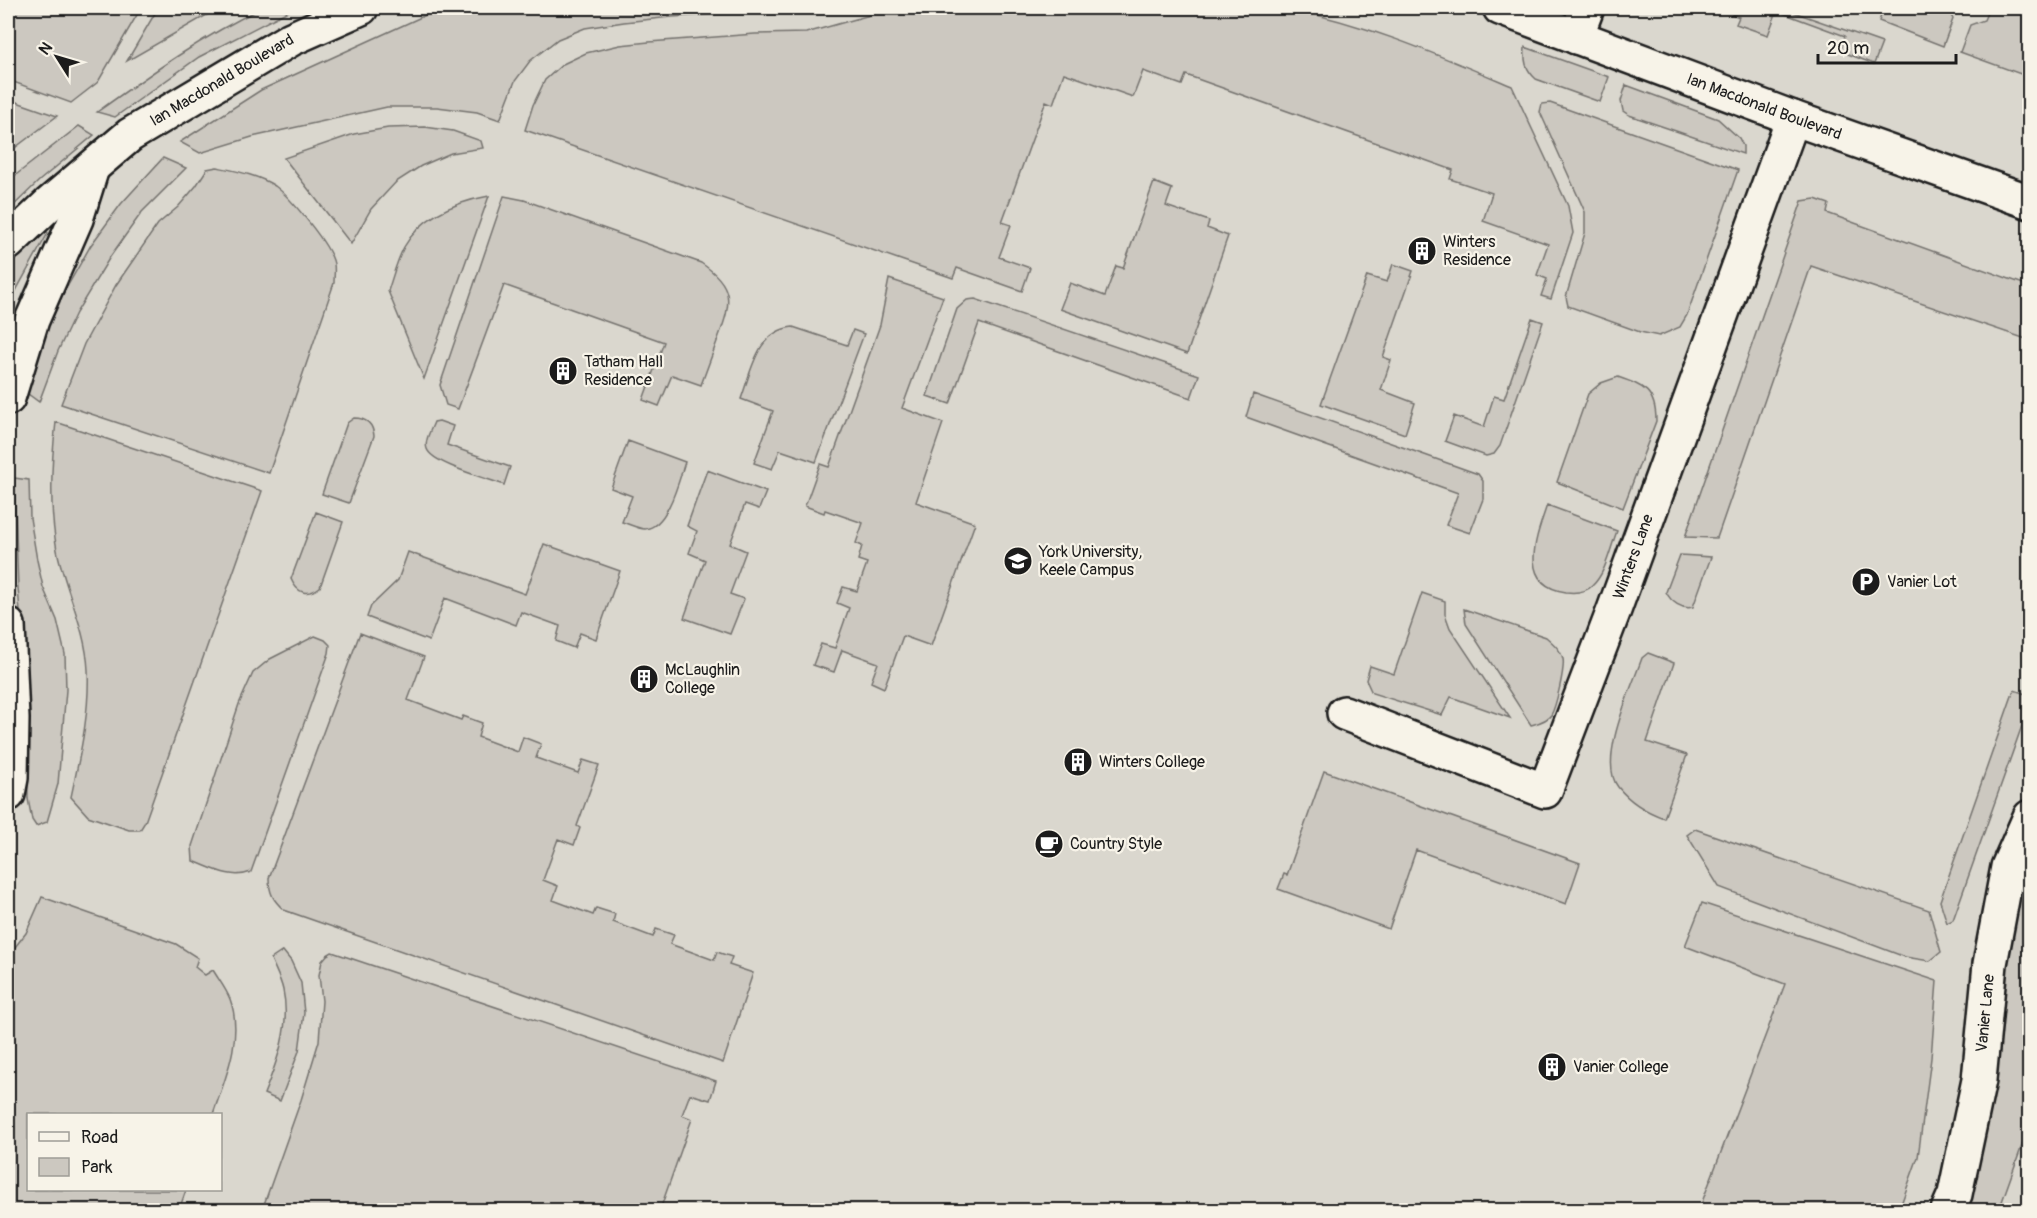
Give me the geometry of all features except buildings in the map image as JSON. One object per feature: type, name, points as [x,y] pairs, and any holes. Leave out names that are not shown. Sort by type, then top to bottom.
[{"type":"street","name":"Ian Macdonald Boulevard","points":[[8,243],[49,204],[130,135],[291,39],[361,8]]},
{"type":"street","name":"Ian Macdonald Boulevard","points":[[1500,8],[1525,15],[1581,22],[1793,118],[2030,202]]},
{"type":"street","name":"Winters Lane","points":[[1344,713],[1545,791],[1618,600],[1793,118]]},
{"type":"street","points":[[8,398],[32,320],[76,219],[92,168]]},
{"type":"street","points":[[8,627],[12,719],[11,778],[8,794]]},
{"type":"street","name":"Vanier Lane","points":[[1948,1210],[1954,1194],[1979,1080],[1990,964],[2008,867],[2030,817]]},
{"type":"shaded area","name":"York University, Keele Campus","points":[[8,8],[2029,8],[2029,1210],[8,1210]]},
{"type":"green space","points":[[8,8],[141,8],[98,82],[71,103],[8,80]]},
{"type":"green space","points":[[158,8],[219,8],[127,61]]},
{"type":"green space","points":[[262,8],[294,8],[199,57],[115,117],[97,112],[198,43]]},
{"type":"green space","points":[[447,8],[812,8],[777,14],[738,13],[672,17],[585,28],[558,39],[530,61],[515,81],[500,120],[477,112],[437,107],[387,107],[252,137],[200,153],[180,142],[261,90],[430,13]]},
{"type":"green space","points":[[895,8],[1286,8],[1373,31],[1512,86],[1568,206],[1573,233],[1551,299],[1541,296],[1547,279],[1537,275],[1548,244],[1483,221],[1492,193],[1450,179],[1453,170],[1186,75],[1182,85],[1143,71],[1133,97],[1064,73],[1053,104],[1046,101],[1002,222],[1011,225],[999,257],[1030,268],[1022,291],[957,268],[953,278],[525,130],[533,105],[545,80],[563,64],[586,53],[620,45],[649,42],[755,34],[806,33]]},
{"type":"green space","points":[[1734,8],[1782,8],[1882,43],[1874,64],[1840,51],[1845,36],[1777,11],[1768,35],[1736,24],[1739,17],[1732,14]]},
{"type":"green space","points":[[1884,8],[1947,8],[1953,19],[1943,46],[1879,21]]},
{"type":"green space","points":[[1989,8],[2014,8],[2029,13],[2029,77],[1960,52],[1970,25],[1984,20]]},
{"type":"green space","points":[[1525,47],[1609,77],[1600,102],[1536,79],[1526,64]]},
{"type":"green space","points":[[1626,85],[1718,119],[1739,138],[1743,146],[1743,154],[1629,115],[1623,111],[1621,101]]},
{"type":"green space","points":[[8,99],[57,116],[8,153]]},
{"type":"green space","points":[[1550,103],[1738,170],[1687,315],[1680,327],[1659,336],[1640,332],[1568,306],[1566,297],[1585,233],[1585,212],[1540,112],[1542,104]]},
{"type":"green space","points":[[79,126],[94,135],[39,181],[8,211],[8,181]]},
{"type":"green space","points":[[425,127],[453,131],[481,141],[483,148],[451,153],[421,166],[396,182],[371,209],[351,244],[284,158],[354,134],[388,128]]},
{"type":"green space","points":[[163,158],[186,168],[142,212],[110,257],[76,313],[58,351],[39,402],[24,391],[38,344],[59,301],[91,245],[121,204]]},
{"type":"green space","points":[[217,167],[254,176],[275,186],[309,222],[326,246],[334,264],[334,283],[269,473],[61,404],[84,344],[116,285],[158,224],[178,207],[207,169]]},
{"type":"green space","points":[[1154,182],[1172,189],[1166,206],[1209,221],[1207,228],[1228,236],[1187,354],[1060,309],[1070,283],[1105,296],[1116,266],[1123,268]]},
{"type":"green space","points":[[489,196],[424,379],[388,291],[397,263],[411,236],[430,218],[452,206]]},
{"type":"green space","points":[[504,196],[524,200],[701,263],[712,271],[725,287],[728,304],[701,385],[672,375],[659,406],[643,400],[664,342],[504,285],[458,409],[446,405],[440,385]]},
{"type":"green space","points":[[1815,199],[1829,204],[1827,213],[2029,286],[2029,340],[1811,266],[1717,538],[1685,537],[1802,201]]},
{"type":"green space","points":[[43,229],[48,233],[8,305],[8,262],[26,242]]},
{"type":"green space","points":[[1393,264],[1413,271],[1383,357],[1391,360],[1381,390],[1415,403],[1405,434],[1321,404],[1367,276],[1387,282]]},
{"type":"green space","points":[[889,279],[943,297],[902,408],[943,423],[916,502],[975,523],[931,646],[903,636],[884,688],[871,682],[878,663],[842,650],[834,672],[813,665],[821,644],[835,648],[849,608],[837,603],[843,587],[857,591],[867,563],[858,560],[862,546],[856,543],[863,523],[805,506],[820,464],[829,467],[880,325]]},
{"type":"green space","points":[[975,299],[1199,375],[1191,398],[979,323],[950,404],[927,396],[957,309],[967,300]]},
{"type":"green space","points":[[1532,318],[1543,322],[1500,446],[1494,454],[1486,456],[1445,441],[1454,416],[1484,427],[1494,396],[1504,399]]},
{"type":"green space","points":[[793,327],[847,345],[853,330],[864,334],[816,462],[780,450],[772,469],[754,463],[773,411],[741,399],[753,364],[764,344],[781,330]]},
{"type":"green space","points":[[1618,377],[1635,383],[1647,391],[1654,403],[1656,421],[1623,508],[1557,482],[1588,394],[1601,383]]},
{"type":"green space","points":[[1253,394],[1478,474],[1483,481],[1483,499],[1470,533],[1446,525],[1458,493],[1246,417]]},
{"type":"green space","points":[[354,418],[368,422],[374,436],[349,503],[322,494],[347,423]]},
{"type":"green space","points":[[439,421],[453,426],[447,445],[510,467],[504,485],[474,475],[431,455],[426,446],[427,439],[434,422]]},
{"type":"green space","points":[[56,422],[262,491],[145,822],[140,830],[129,830],[88,816],[71,797],[86,718],[88,670],[83,639],[54,534],[52,486]]},
{"type":"green space","points":[[628,441],[685,462],[676,491],[666,512],[653,526],[645,529],[622,522],[632,496],[611,488]]},
{"type":"green space","points":[[707,470],[766,492],[759,509],[745,504],[730,544],[746,551],[730,594],[744,599],[730,634],[684,618],[705,560],[689,553],[697,531],[687,526]]},
{"type":"green space","points":[[14,478],[29,480],[30,518],[37,560],[43,587],[57,620],[65,654],[66,690],[58,784],[47,822],[36,826],[32,820],[28,799],[26,683],[18,588]]},
{"type":"green space","points":[[1547,505],[1617,531],[1601,574],[1597,581],[1586,590],[1566,592],[1550,587],[1541,580],[1535,569],[1535,544]]},
{"type":"green space","points":[[316,512],[343,522],[320,587],[307,593],[296,588],[291,579]]},
{"type":"green space","points":[[544,544],[620,571],[596,639],[580,633],[574,648],[556,641],[560,626],[521,612],[516,625],[445,598],[429,641],[367,617],[371,606],[398,580],[408,552],[525,594]]},
{"type":"green space","points":[[1680,555],[1711,557],[1693,607],[1689,608],[1677,604],[1666,592]]},
{"type":"green space","points":[[1422,593],[1445,601],[1445,614],[1450,628],[1510,718],[1451,697],[1442,715],[1372,693],[1366,680],[1370,666],[1394,674]]},
{"type":"green space","points":[[1464,609],[1546,637],[1559,650],[1563,659],[1561,679],[1553,711],[1547,719],[1531,725],[1466,624]]},
{"type":"green space","points":[[360,633],[424,657],[408,700],[461,720],[463,716],[482,723],[478,737],[518,752],[523,737],[541,744],[536,758],[578,773],[583,760],[599,765],[577,826],[580,828],[574,845],[558,839],[543,880],[558,886],[553,900],[593,915],[596,908],[615,914],[613,922],[653,937],[656,929],[674,935],[670,944],[714,960],[717,952],[732,957],[729,965],[753,973],[723,1063],[284,910],[277,903],[272,896],[269,878]]},
{"type":"green space","points":[[315,636],[330,645],[329,653],[251,872],[229,874],[193,861],[192,846],[239,704],[253,673],[270,659]]},
{"type":"green space","points":[[1648,653],[1674,663],[1647,742],[1687,755],[1664,818],[1633,802],[1618,787],[1613,775],[1611,760],[1624,704],[1642,658]]},
{"type":"green space","points":[[2014,690],[2029,695],[2029,706],[1953,920],[1947,923],[1940,901]]},
{"type":"green space","points":[[1324,771],[1580,863],[1566,904],[1416,850],[1389,929],[1278,889],[1284,874],[1287,875]]},
{"type":"green space","points":[[1695,829],[1929,910],[1941,952],[1930,961],[1905,957],[1719,887],[1687,835]]},
{"type":"green space","points":[[2030,856],[2029,1126],[1999,1210],[1960,1210],[2012,894]]},
{"type":"green space","points":[[42,897],[176,944],[198,958],[195,967],[205,975],[213,970],[224,988],[234,1013],[234,1043],[213,1113],[27,1113],[27,1191],[186,1191],[179,1210],[8,1210],[8,956],[26,933]]},
{"type":"green space","points":[[1702,903],[1937,981],[1931,1058],[1918,1157],[1899,1210],[1699,1210],[1785,984],[1685,946]]},
{"type":"green space","points":[[283,951],[291,961],[301,983],[304,1013],[299,1051],[280,1101],[264,1094],[278,1057],[284,1030],[283,990],[271,959]]},
{"type":"green space","points":[[332,952],[716,1081],[710,1100],[690,1094],[682,1115],[692,1119],[660,1210],[262,1210],[319,1041],[322,1001],[319,975],[322,961]]},
{"type":"place","name":"Winters Residence","points":[[1422,251]]},
{"type":"place","name":"Tatham Hall Residence","points":[[563,371]]},
{"type":"place","name":"York University, Keele Campus","points":[[1018,561]]},
{"type":"place","name":"Vanier Lot","points":[[1866,582]]},
{"type":"place","name":"McLaughlin College","points":[[644,679]]},
{"type":"place","name":"Winters College","points":[[1078,762]]},
{"type":"place","name":"Country Style","points":[[1049,844]]},
{"type":"place","name":"Vanier College","points":[[1552,1067]]}]
